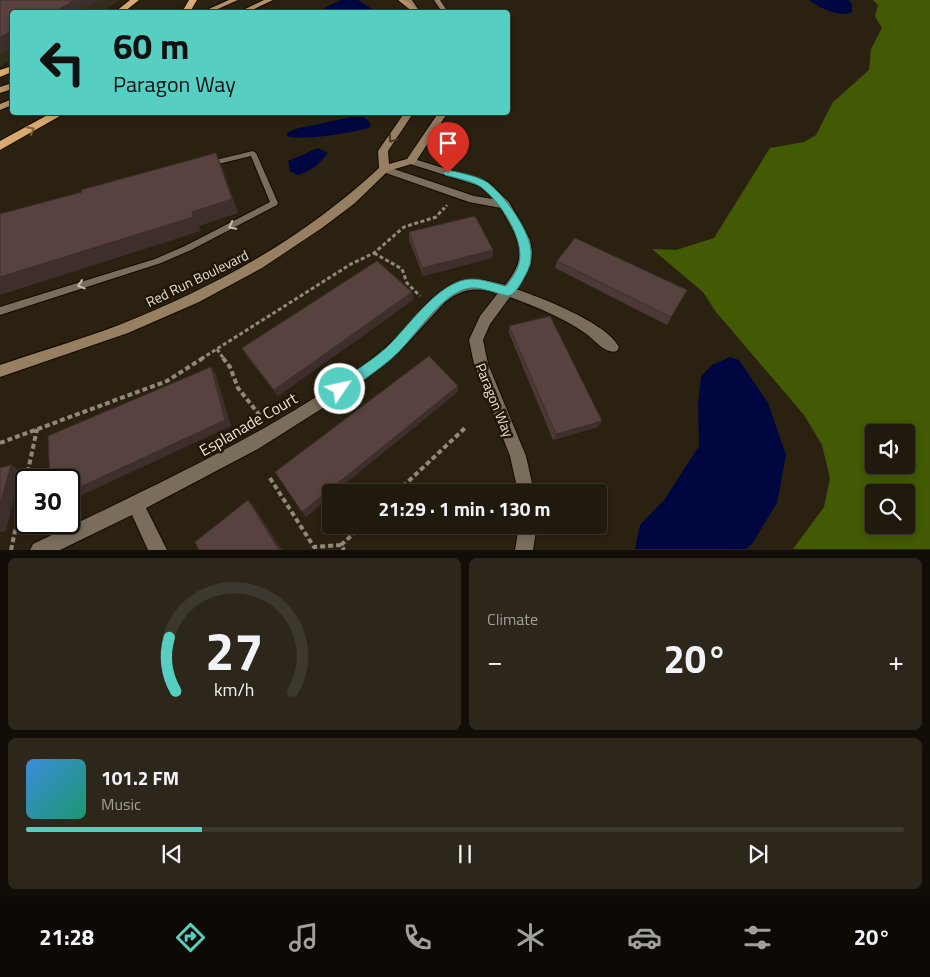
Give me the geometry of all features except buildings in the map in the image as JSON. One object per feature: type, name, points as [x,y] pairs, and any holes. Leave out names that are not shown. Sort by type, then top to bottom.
[{"type":"highway","points":[[122,10],[135,0]]},
{"type":"highway","points":[[0,146],[57,115]]},
{"type":"main road","points":[[211,10],[233,0]]},
{"type":"main road","points":[[248,10],[270,0]]},
{"type":"main road","points":[[401,0],[414,10]]},
{"type":"main road","points":[[384,169],[383,151],[408,115]]},
{"type":"main road","points":[[411,161],[442,115]]},
{"type":"main road","name":"Red Run Boulevard","points":[[0,371],[123,329],[222,284],[278,253],[318,225],[350,200],[384,169],[411,161]]},
{"type":"street","points":[[411,161],[484,184],[504,205]]},
{"type":"street","points":[[384,169],[473,199],[504,205]]},
{"type":"street","name":"Paragon Way","points":[[504,205],[524,240],[525,264],[508,292],[479,330],[476,340],[477,353],[518,456],[524,484]]},
{"type":"street","name":"Esplanade Court","points":[[39,550],[235,453],[347,384],[388,354],[450,290],[472,283],[508,292],[570,317],[587,327],[612,347]]},
{"type":"street","points":[[135,502],[158,550]]},
{"type":"street","points":[[524,550],[527,534]]},
{"type":"lane","points":[[0,311],[158,260],[196,244],[274,203],[253,153],[206,166]]},
{"type":"path","points":[[0,443],[167,381],[351,264],[374,253],[404,227],[431,220],[440,215],[451,200]]},
{"type":"path","points":[[374,253],[402,269],[407,283],[425,299]]},
{"type":"path","points":[[217,349],[230,367],[238,388],[266,423]]},
{"type":"path","points":[[406,484],[465,428]]},
{"type":"path","points":[[29,469],[38,429]]},
{"type":"path","points":[[270,478],[314,547],[342,547],[354,534]]},
{"type":"path","points":[[11,550],[15,531]]},
{"type":"shaded area","points":[[0,0],[119,0],[105,10],[10,10],[10,61],[0,66]]},
{"type":"shaded area","points":[[341,0],[358,0],[373,10],[320,10]]},
{"type":"shaded area","points":[[809,0],[849,0],[852,5],[852,12],[847,14],[836,13],[824,9]]},
{"type":"shaded area","points":[[351,117],[363,117],[369,121],[371,127],[341,134],[314,137],[292,138],[287,136],[287,133],[295,129]]},
{"type":"shaded area","points":[[318,148],[328,153],[315,167],[298,175],[290,171],[288,161]]},
{"type":"shaded area","points":[[730,357],[739,360],[768,403],[786,455],[777,503],[752,544],[746,549],[635,549],[640,525],[664,500],[699,446],[698,402],[701,376],[712,365]]},
{"type":"green space","points":[[873,0],[930,0],[930,549],[793,549],[824,507],[830,478],[822,445],[804,415],[716,312],[703,292],[652,249],[676,250],[714,238],[770,148],[804,142],[816,135],[833,102],[869,70],[871,49],[882,28],[875,16],[878,5]]},
{"type":"route","points":[[340,389],[388,354],[450,290],[472,283],[508,292],[520,275],[525,264],[526,252],[524,240],[512,216],[484,184],[448,173]]}]
